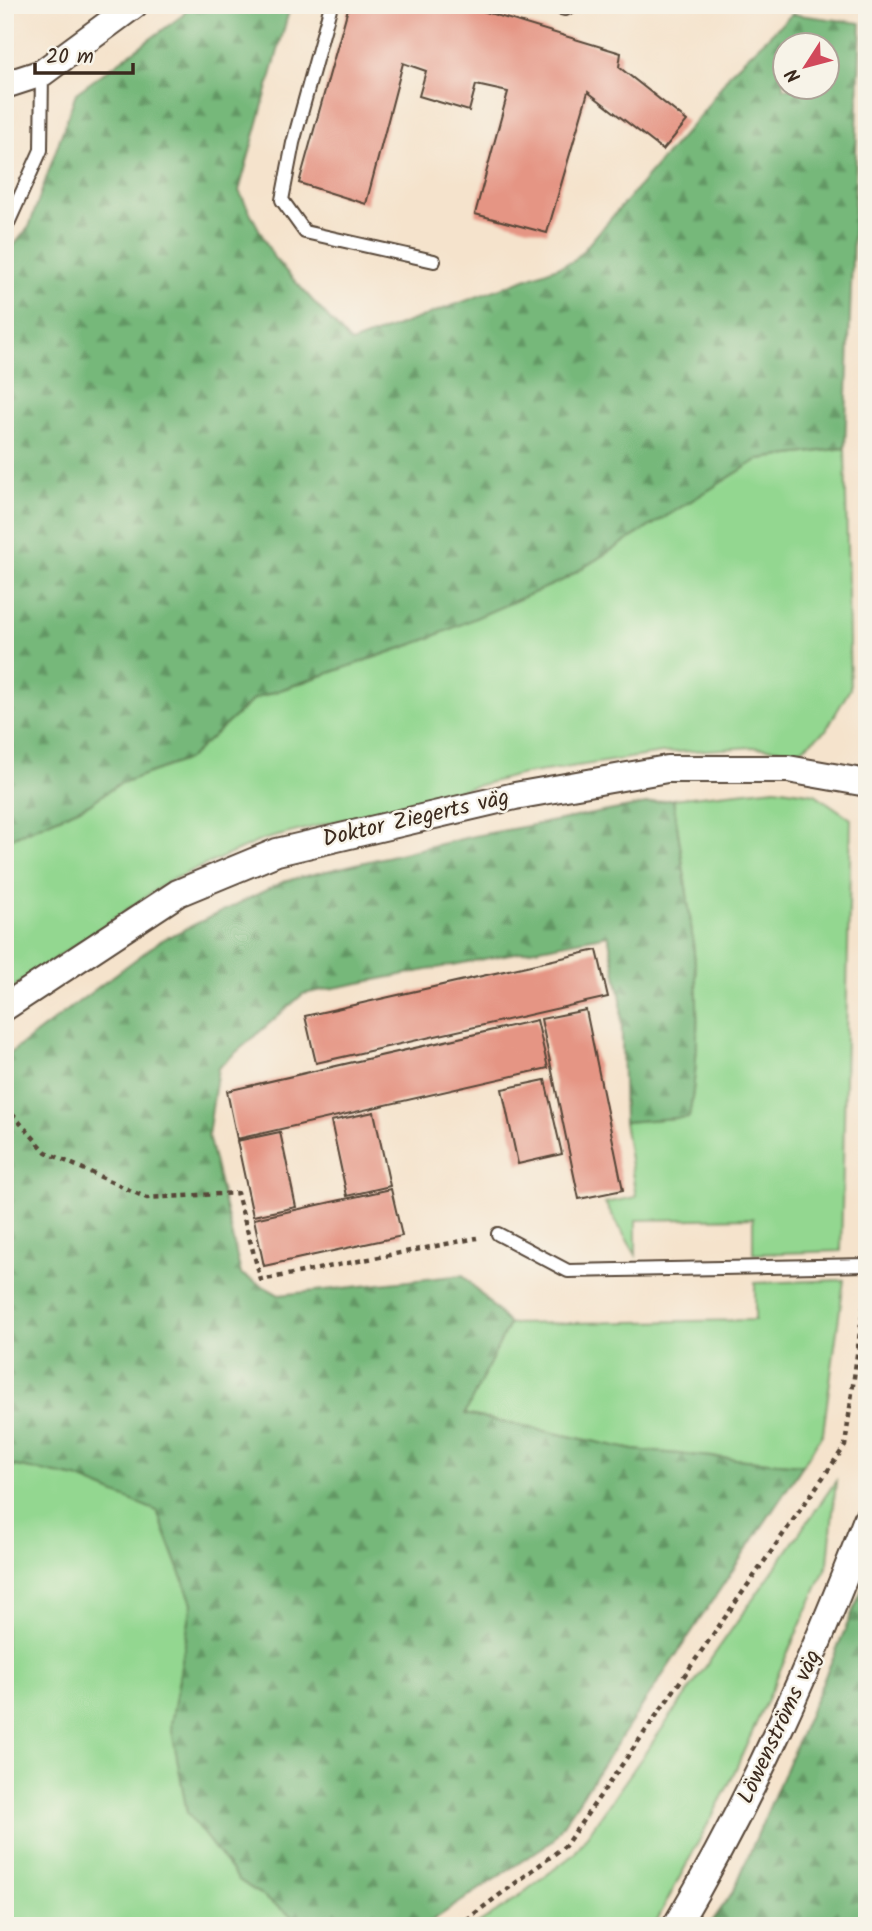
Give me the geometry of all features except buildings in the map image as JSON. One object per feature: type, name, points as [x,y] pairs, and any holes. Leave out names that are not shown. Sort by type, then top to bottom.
[{"type":"street","points":[[5,85],[42,74],[134,5]]},
{"type":"street","name":"Doktor Ziegerts väg","points":[[5,1007],[177,893],[276,852],[515,796],[667,769],[788,769],[867,783]]},
{"type":"street","name":"Löwenströms väg","points":[[676,1926],[719,1853],[809,1664],[867,1519]]},
{"type":"lane","points":[[331,5],[293,143],[282,200],[305,232],[434,261]]},
{"type":"lane","points":[[551,5],[565,9],[573,5]]},
{"type":"lane","points":[[5,230],[41,150],[42,74]]},
{"type":"lane","points":[[498,1234],[568,1271],[867,1265]]},
{"type":"path","points":[[5,1107],[46,1152],[147,1198],[237,1193],[261,1280],[498,1234]]},
{"type":"path","points":[[458,1926],[565,1846],[845,1446],[867,1277]]},
{"type":"green space","points":[[189,5],[277,5],[289,11],[239,191],[274,258],[351,343],[574,261],[704,111],[731,72],[770,35],[770,102],[840,102],[840,32],[773,32],[792,14],[861,23],[845,448],[759,459],[563,580],[425,640],[254,699],[188,759],[119,784],[89,804],[5,841],[5,256],[29,227],[76,93],[183,15]]},
{"type":"green space","points":[[845,448],[850,689],[826,730],[799,751],[752,747],[662,753],[519,775],[262,840],[169,881],[5,993],[5,841],[89,804],[119,784],[188,759],[254,699],[425,640],[563,580],[759,459]]},
{"type":"green space","points":[[775,788],[815,794],[851,819],[841,1251],[753,1254],[753,1218],[636,1220],[636,1255],[605,1203],[636,1197],[624,1122],[689,1117],[695,1077],[697,997],[694,958],[673,799]]},
{"type":"green space","points":[[673,799],[690,918],[697,997],[695,1077],[689,1117],[624,1122],[621,999],[608,935],[303,994],[218,1068],[208,1135],[241,1274],[279,1295],[463,1275],[509,1324],[465,1414],[634,1450],[803,1465],[552,1841],[424,1926],[306,1926],[239,1880],[187,1813],[171,1725],[192,1603],[157,1511],[77,1478],[5,1464],[5,1057],[160,941],[285,881],[474,836]]},
{"type":"green space","points":[[844,1280],[823,1433],[803,1465],[634,1450],[464,1414],[509,1324],[755,1320],[755,1283]]},
{"type":"green space","points":[[5,1464],[77,1478],[157,1510],[192,1603],[171,1725],[239,1880],[306,1926],[5,1926]]},
{"type":"green space","points":[[836,1481],[828,1563],[729,1784],[654,1926],[475,1926],[574,1854]]},
{"type":"green space","points":[[867,1578],[867,1926],[709,1926],[734,1890]]}]
